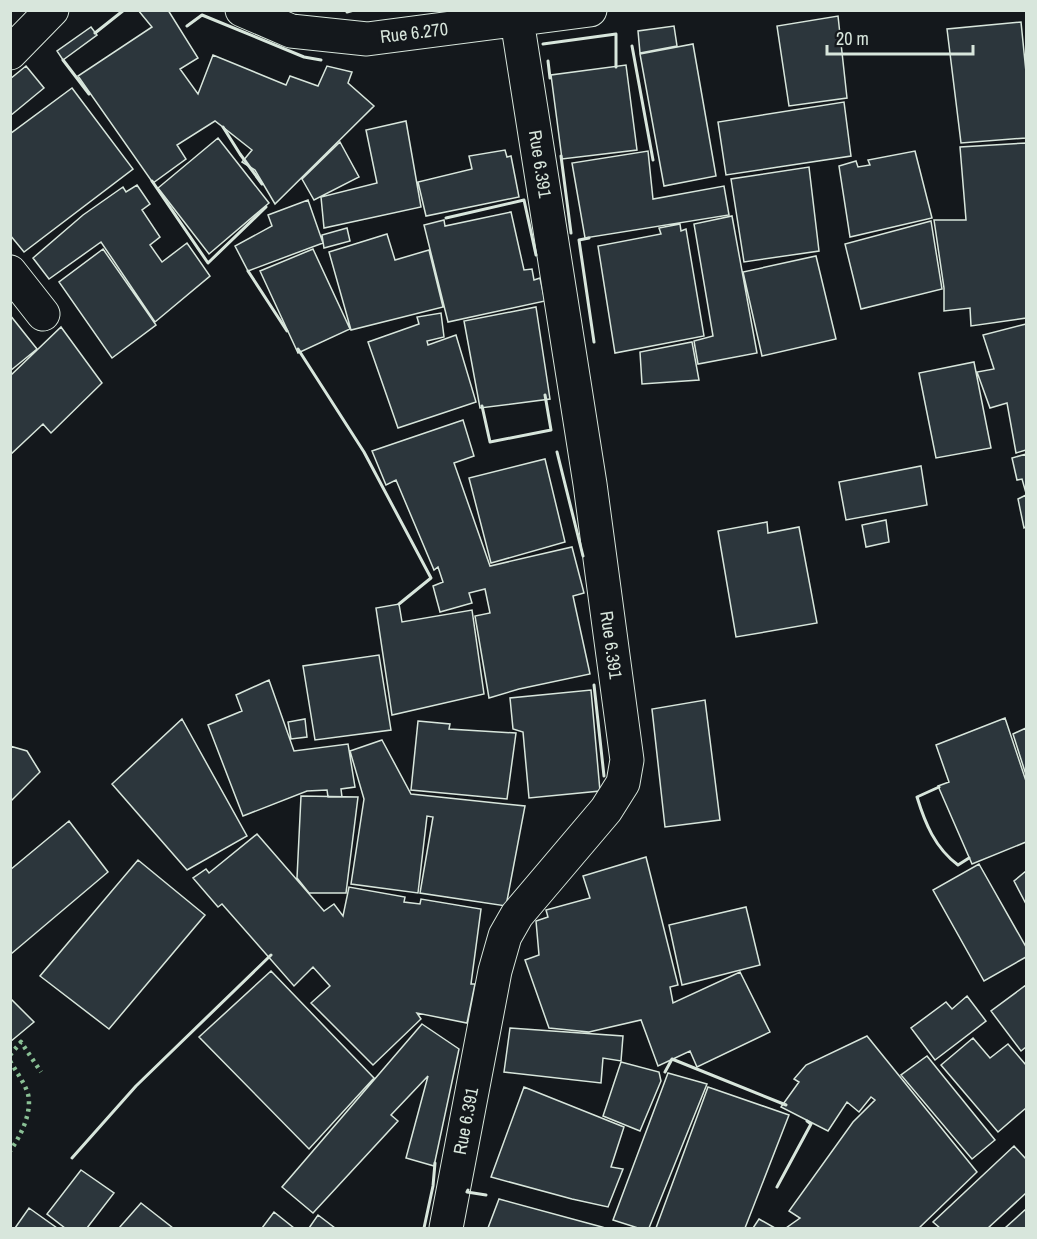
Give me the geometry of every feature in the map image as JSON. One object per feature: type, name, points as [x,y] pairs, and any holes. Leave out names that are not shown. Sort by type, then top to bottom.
[{"type":"street","points":[[10,53],[52,10]]},
{"type":"street","name":"Rue 6.270","points":[[242,10],[291,31],[367,39],[590,10]]},
{"type":"street","name":"Rue 6.391","points":[[446,1228],[495,971],[505,936],[517,915],[606,810],[623,783],[627,760],[590,484],[517,20]]},
{"type":"street","points":[[10,272],[43,314]]},
{"type":"building","points":[[138,10],[168,10],[198,58],[180,69],[198,94],[213,55],[286,85],[290,76],[318,86],[327,66],[352,72],[348,83],[374,106],[275,204],[255,170],[242,162],[252,150],[215,121],[177,145],[186,159],[153,183],[78,76],[152,27]]},
{"type":"building","points":[[838,16],[847,98],[789,106],[777,26]]},
{"type":"building","points":[[1021,22],[1026,72],[1026,138],[961,143],[947,29]]},
{"type":"building","points":[[674,26],[677,46],[640,53],[638,31]]},
{"type":"building","points":[[91,27],[97,35],[63,60],[57,51]]},
{"type":"building","points":[[693,44],[716,176],[664,186],[640,54]]},
{"type":"building","points":[[626,65],[637,150],[562,159],[551,75]]},
{"type":"building","points":[[26,66],[44,88],[10,116],[10,79]]},
{"type":"building","points":[[72,88],[133,169],[24,252],[10,235],[10,134]]},
{"type":"building","points":[[844,102],[851,156],[726,175],[718,122]]},
{"type":"building","points":[[406,121],[421,207],[324,228],[321,197],[377,183],[366,130]]},
{"type":"building","points":[[218,138],[269,203],[209,254],[158,188]]},
{"type":"building","points":[[340,142],[359,177],[314,200],[302,179]]},
{"type":"building","points":[[1026,143],[1026,318],[971,326],[970,308],[944,311],[944,288],[934,220],[966,220],[960,147]]},
{"type":"building","points":[[505,150],[507,157],[511,156],[519,197],[426,216],[418,182],[472,169],[469,156]]},
{"type":"building","points":[[648,151],[653,199],[724,186],[729,215],[585,238],[572,163]]},
{"type":"building","points":[[915,151],[932,218],[850,237],[839,166],[856,161],[858,167],[870,165],[868,160]]},
{"type":"building","points":[[809,167],[819,251],[744,262],[731,179]]},
{"type":"building","points":[[137,185],[150,204],[142,210],[160,237],[150,245],[162,262],[187,243],[210,276],[155,322],[101,242],[49,279],[33,258],[83,215],[123,187],[126,192]]},
{"type":"building","points":[[308,200],[323,243],[248,271],[235,246],[272,226],[268,215]]},
{"type":"building","points":[[511,212],[524,270],[532,269],[534,280],[540,278],[545,301],[448,322],[424,225],[444,220],[445,226]]},
{"type":"building","points":[[732,216],[757,353],[698,364],[694,341],[713,336],[694,224]]},
{"type":"building","points":[[931,221],[942,289],[861,309],[845,244]]},
{"type":"building","points":[[680,224],[681,231],[686,229],[704,336],[615,353],[598,246],[661,234],[659,228]]},
{"type":"building","points":[[347,228],[350,241],[324,248],[322,235]]},
{"type":"building","points":[[387,234],[395,260],[429,250],[443,307],[351,330],[329,252]]},
{"type":"building","points":[[103,249],[156,325],[112,358],[59,282]]},
{"type":"building","points":[[313,249],[350,329],[298,353],[260,271]]},
{"type":"building","points":[[816,256],[836,339],[762,356],[743,272]]},
{"type":"building","points":[[536,307],[550,399],[480,408],[464,321]]},
{"type":"building","points":[[441,313],[444,337],[427,341],[428,345],[456,335],[476,402],[398,428],[368,342],[419,324],[417,317]]},
{"type":"building","points":[[10,315],[37,349],[10,371]]},
{"type":"building","points":[[1026,324],[1026,450],[1016,453],[1007,403],[990,408],[977,372],[994,369],[983,335]]},
{"type":"building","points":[[61,327],[102,383],[51,433],[43,424],[10,455],[10,376]]},
{"type":"building","points":[[692,342],[699,380],[642,384],[640,352]]},
{"type":"building","points":[[974,362],[991,448],[936,458],[919,373]]},
{"type":"building","points":[[463,420],[474,456],[454,463],[490,566],[572,547],[584,593],[573,596],[590,674],[519,689],[489,698],[475,616],[490,613],[485,589],[469,593],[472,603],[440,612],[433,586],[443,582],[438,567],[434,570],[396,480],[386,485],[372,451]]},
{"type":"building","points":[[1026,454],[1026,493],[1022,479],[1017,480],[1012,458]]},
{"type":"building","points":[[545,459],[565,542],[491,563],[469,478]]},
{"type":"building","points":[[921,466],[927,505],[846,520],[839,482]]},
{"type":"building","points":[[1026,495],[1026,527],[1024,528],[1018,499]]},
{"type":"building","points":[[886,520],[889,542],[866,547],[862,525]]},
{"type":"building","points":[[767,522],[768,533],[799,527],[817,623],[736,637],[718,531]]},
{"type":"building","points":[[399,604],[402,622],[472,610],[484,694],[392,715],[376,608]]},
{"type":"building","points":[[379,655],[391,730],[315,740],[303,666]]},
{"type":"building","points":[[269,680],[294,751],[348,744],[355,787],[341,789],[342,797],[328,797],[327,790],[307,791],[243,816],[208,725],[242,711],[236,695]]},
{"type":"building","points":[[591,690],[600,791],[529,798],[523,732],[513,729],[510,698]]},
{"type":"building","points":[[705,700],[720,820],[665,827],[652,709]]},
{"type":"building","points":[[1005,718],[1026,781],[1026,842],[972,864],[938,786],[949,782],[936,745]]},
{"type":"building","points":[[182,719],[247,836],[187,870],[112,784]]},
{"type":"building","points":[[305,719],[307,737],[291,739],[288,722]]},
{"type":"building","points":[[418,721],[450,724],[449,729],[516,733],[507,799],[411,790]]},
{"type":"building","points":[[1026,728],[1026,775],[1013,734]]},
{"type":"building","points":[[382,740],[411,794],[525,806],[506,906],[420,893],[433,817],[427,816],[418,893],[351,884],[364,799],[350,751]]},
{"type":"building","points":[[10,746],[27,751],[40,772],[10,802]]},
{"type":"building","points":[[301,796],[358,797],[346,893],[309,893],[297,878]]},
{"type":"building","points":[[69,821],[108,872],[11,954],[10,870]]},
{"type":"building","points":[[257,834],[324,911],[334,904],[343,916],[349,887],[405,897],[404,902],[420,904],[421,899],[481,909],[471,984],[475,984],[467,1023],[417,1013],[421,1019],[373,1065],[311,1003],[330,986],[313,967],[294,986],[222,904],[218,907],[193,878],[206,869],[209,873]]},
{"type":"building","points":[[646,857],[678,985],[670,987],[673,1003],[740,972],[770,1032],[697,1067],[690,1051],[658,1066],[641,1020],[589,1032],[549,1028],[525,960],[539,955],[536,921],[548,917],[546,910],[590,898],[583,876]]},
{"type":"building","points":[[138,860],[205,915],[109,1029],[40,976]]},
{"type":"building","points":[[979,864],[1026,947],[1026,957],[984,981],[933,890]]},
{"type":"building","points":[[1026,871],[1026,904],[1014,881]]},
{"type":"building","points":[[746,907],[760,965],[682,985],[669,925]]},
{"type":"building","points":[[271,971],[374,1078],[309,1149],[199,1037]]},
{"type":"building","points":[[1026,985],[1026,1047],[1021,1051],[991,1011]]},
{"type":"building","points":[[967,996],[986,1021],[935,1060],[911,1028],[946,1002],[952,1009]]},
{"type":"building","points":[[10,998],[34,1022],[10,1042]]},
{"type":"building","points":[[422,1024],[459,1049],[434,1166],[406,1158],[428,1076],[391,1115],[398,1121],[313,1213],[282,1187]]},
{"type":"building","points":[[510,1028],[623,1036],[621,1061],[603,1058],[601,1083],[504,1072]]},
{"type":"building","points":[[867,1036],[977,1172],[919,1228],[786,1228],[800,1218],[789,1211],[853,1122],[875,1100],[871,1097],[859,1112],[847,1102],[828,1131],[781,1107],[799,1082],[794,1079],[806,1065]]},
{"type":"building","points":[[973,1038],[990,1058],[1008,1044],[1026,1065],[1026,1108],[998,1132],[941,1065]]},
{"type":"building","points":[[927,1056],[995,1140],[972,1159],[901,1075]]},
{"type":"building","points":[[621,1062],[659,1072],[661,1081],[640,1131],[603,1116]]},
{"type":"building","points":[[668,1073],[707,1084],[649,1228],[638,1228],[613,1220]]},
{"type":"building","points":[[524,1087],[624,1127],[611,1167],[623,1169],[608,1207],[491,1177]]},
{"type":"building","points":[[708,1087],[789,1115],[745,1228],[656,1228]]},
{"type":"building","points":[[1014,1146],[1026,1159],[1026,1193],[988,1228],[940,1228],[933,1222]]},
{"type":"building","points":[[81,1170],[114,1193],[87,1228],[65,1228],[47,1214]]},
{"type":"building","points":[[499,1199],[602,1227],[605,1228],[488,1228]]},
{"type":"building","points":[[141,1203],[173,1228],[119,1228]]},
{"type":"building","points":[[29,1208],[57,1228],[15,1228]]},
{"type":"building","points":[[1026,1209],[1026,1228],[1005,1228]]},
{"type":"building","points":[[274,1212],[294,1228],[262,1228]]},
{"type":"building","points":[[318,1215],[335,1228],[309,1228]]},
{"type":"building","points":[[759,1219],[775,1228],[753,1228]]},
{"type":"hedge","points":[[10,1055],[21,1042],[41,1072]]},
{"type":"hedge","points":[[10,1061],[29,1098],[28,1114],[10,1151]]},
{"type":"wall","points":[[95,33],[124,10]]},
{"type":"wall","points":[[347,10],[347,12],[354,10]]},
{"type":"wall","points":[[187,26],[202,15],[304,57],[321,60]]},
{"type":"wall","points":[[543,44],[616,34],[616,67]]},
{"type":"wall","points":[[632,46],[653,160]]},
{"type":"wall","points":[[63,60],[89,94]]},
{"type":"wall","points":[[548,61],[550,78]]},
{"type":"wall","points":[[223,127],[262,184]]},
{"type":"wall","points":[[561,156],[571,233]]},
{"type":"wall","points":[[152,181],[208,263],[266,207]]},
{"type":"wall","points":[[446,218],[524,200],[536,255]]},
{"type":"wall","points":[[589,238],[579,240],[594,342]]},
{"type":"wall","points":[[248,271],[287,331]]},
{"type":"wall","points":[[298,349],[364,452],[431,578],[399,604]]},
{"type":"wall","points":[[482,406],[490,442],[551,430],[545,395]]},
{"type":"wall","points":[[557,452],[583,556]]},
{"type":"wall","points":[[594,685],[604,776]]},
{"type":"wall","points":[[939,787],[917,797],[927,825],[943,851],[958,865],[969,858]]},
{"type":"wall","points":[[72,1158],[136,1086],[271,955]]},
{"type":"wall","points":[[665,1072],[672,1059],[786,1105]]},
{"type":"wall","points":[[777,1187],[811,1124],[807,1121]]},
{"type":"wall","points":[[424,1228],[433,1186],[435,1163]]},
{"type":"wall","points":[[468,1190],[467,1192],[486,1195]]}]
